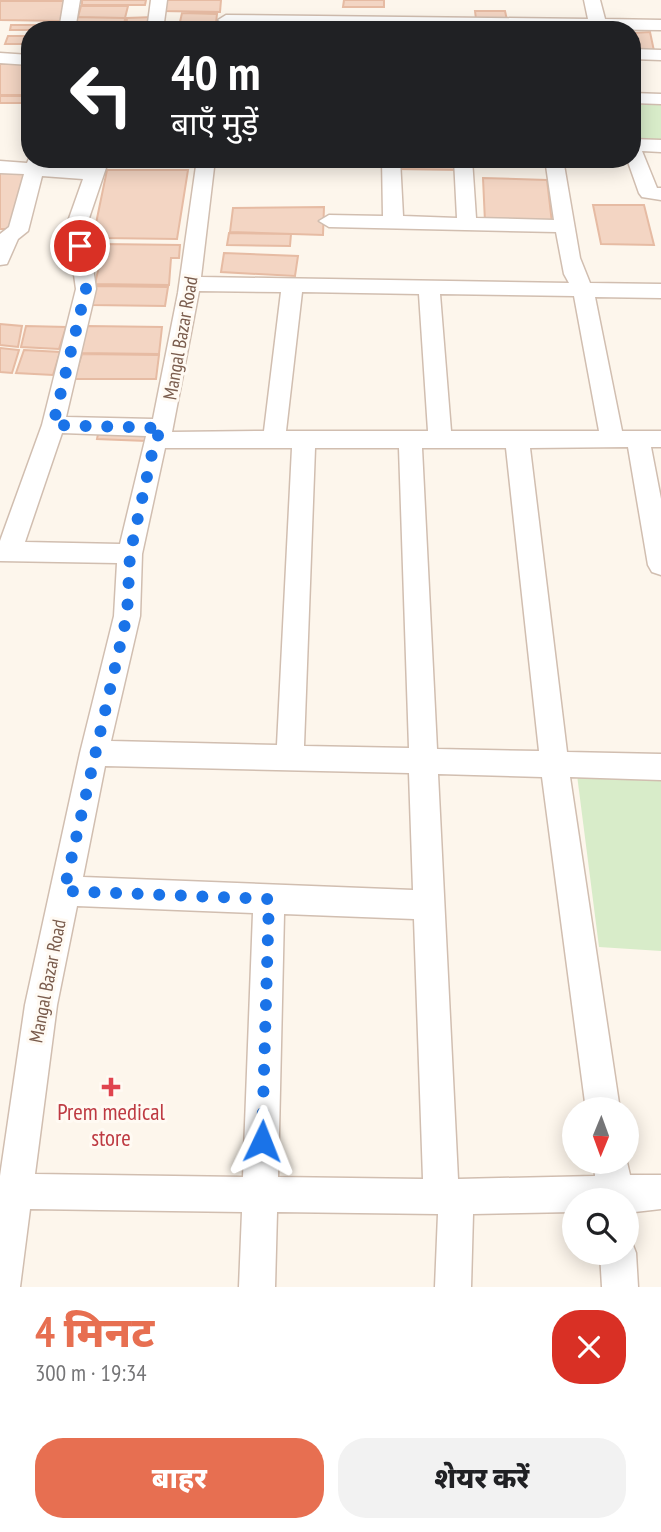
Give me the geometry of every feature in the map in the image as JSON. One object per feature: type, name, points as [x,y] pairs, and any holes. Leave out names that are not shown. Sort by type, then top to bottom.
[{"type":"street","points":[[68,21],[72,0]]},
{"type":"street","points":[[156,21],[159,0]]},
{"type":"street","points":[[226,21],[230,0]]},
{"type":"street","points":[[338,21],[339,0]]},
{"type":"street","points":[[455,0],[455,21]]},
{"type":"street","points":[[592,0],[597,21]]},
{"type":"street","points":[[393,1],[395,21]]},
{"type":"street","points":[[641,26],[661,25]]},
{"type":"street","points":[[641,54],[661,55]]},
{"type":"street","points":[[0,58],[21,59]]},
{"type":"street","points":[[641,98],[661,99]]},
{"type":"street","points":[[641,147],[661,146]]},
{"type":"street","points":[[0,167],[21,165]]},
{"type":"street","points":[[0,259],[9,235],[18,231],[35,168]]},
{"type":"street","points":[[96,168],[77,223],[86,289],[53,425],[5,551],[130,554]]},
{"type":"street","name":"Mangal Bazar Road","points":[[2,1287],[41,1005],[94,752],[127,615],[130,554],[191,284],[205,168]]},
{"type":"street","points":[[391,168],[393,222]]},
{"type":"street","points":[[464,168],[467,225]]},
{"type":"street","points":[[556,168],[574,274],[583,289],[612,439]]},
{"type":"street","points":[[640,168],[649,194],[661,194]]},
{"type":"street","points":[[329,221],[566,226]]},
{"type":"street","points":[[191,284],[661,290]]},
{"type":"street","points":[[274,440],[292,286]]},
{"type":"street","points":[[429,288],[440,439]]},
{"type":"street","points":[[53,425],[274,440],[650,439],[661,565]]},
{"type":"street","points":[[517,439],[554,764],[601,1097]]},
{"type":"street","points":[[290,757],[304,440]]},
{"type":"street","points":[[410,440],[430,905],[453,1287]]},
{"type":"street","points":[[94,752],[661,767]]},
{"type":"street","points":[[64,891],[430,905]]},
{"type":"street","points":[[257,1287],[269,899]]},
{"type":"street","points":[[15,1191],[449,1197],[614,1185],[661,1192]]},
{"type":"street","points":[[619,1265],[620,1287]]},
{"type":"green space","points":[[641,105],[661,105],[661,140],[641,140]]},
{"type":"green space","points":[[577,775],[661,779],[661,951],[599,947]]},
{"type":"building","points":[[82,0],[146,0],[145,5],[82,5]]},
{"type":"building","points":[[164,0],[221,0],[220,12],[162,11]]},
{"type":"building","points":[[344,0],[384,0],[384,7],[343,7]]},
{"type":"building","points":[[0,1],[67,1],[62,21],[0,20]]},
{"type":"building","points":[[81,6],[128,6],[125,18],[78,17]]},
{"type":"building","points":[[475,11],[505,11],[507,20],[476,19]]},
{"type":"building","points":[[182,13],[217,14],[216,21],[180,21]]},
{"type":"building","points":[[73,17],[125,18],[125,21],[72,21]]},
{"type":"building","points":[[153,17],[153,21],[127,21],[127,18]]},
{"type":"building","points":[[11,25],[21,25],[21,30],[10,30]]},
{"type":"building","points":[[650,32],[654,51],[641,51],[641,33]]},
{"type":"building","points":[[8,36],[21,36],[21,44],[5,44]]},
{"type":"building","points":[[0,64],[21,64],[21,95],[0,95]]},
{"type":"building","points":[[0,96],[21,96],[21,103],[0,103]]},
{"type":"building","points":[[462,168],[462,170],[397,169]]},
{"type":"building","points":[[107,170],[188,170],[177,239],[104,238],[105,232],[94,233]]},
{"type":"building","points":[[0,172],[32,173],[12,229],[0,229]]},
{"type":"building","points":[[483,178],[547,180],[552,223],[485,222]]},
{"type":"building","points":[[593,205],[644,205],[654,245],[601,244]]},
{"type":"building","points":[[324,207],[323,235],[230,232],[233,208]]},
{"type":"building","points":[[229,233],[291,234],[290,246],[227,245]]},
{"type":"building","points":[[104,244],[180,245],[179,258],[171,258],[169,285],[95,284]]},
{"type":"building","points":[[224,253],[298,256],[295,276],[221,272]]},
{"type":"building","points":[[94,286],[168,287],[165,306],[91,305]]},
{"type":"building","points":[[0,324],[22,326],[18,347],[0,345]]},
{"type":"building","points":[[26,326],[66,327],[59,349],[21,347]]},
{"type":"building","points":[[87,326],[162,327],[159,354],[80,353]]},
{"type":"building","points":[[0,348],[19,350],[12,373],[0,372]]},
{"type":"building","points":[[24,350],[60,352],[53,375],[16,373]]},
{"type":"building","points":[[82,354],[159,355],[156,379],[74,379]]},
{"type":"building","points":[[99,429],[148,431],[146,441],[97,439]]},
{"type":"place","name":"Prem medical store","points":[[111,1087]]},
{"type":"route","points":[[80,246],[86,289],[53,425],[163,428],[155,440],[130,554],[127,615],[64,891],[269,899],[262,1141]]}]
